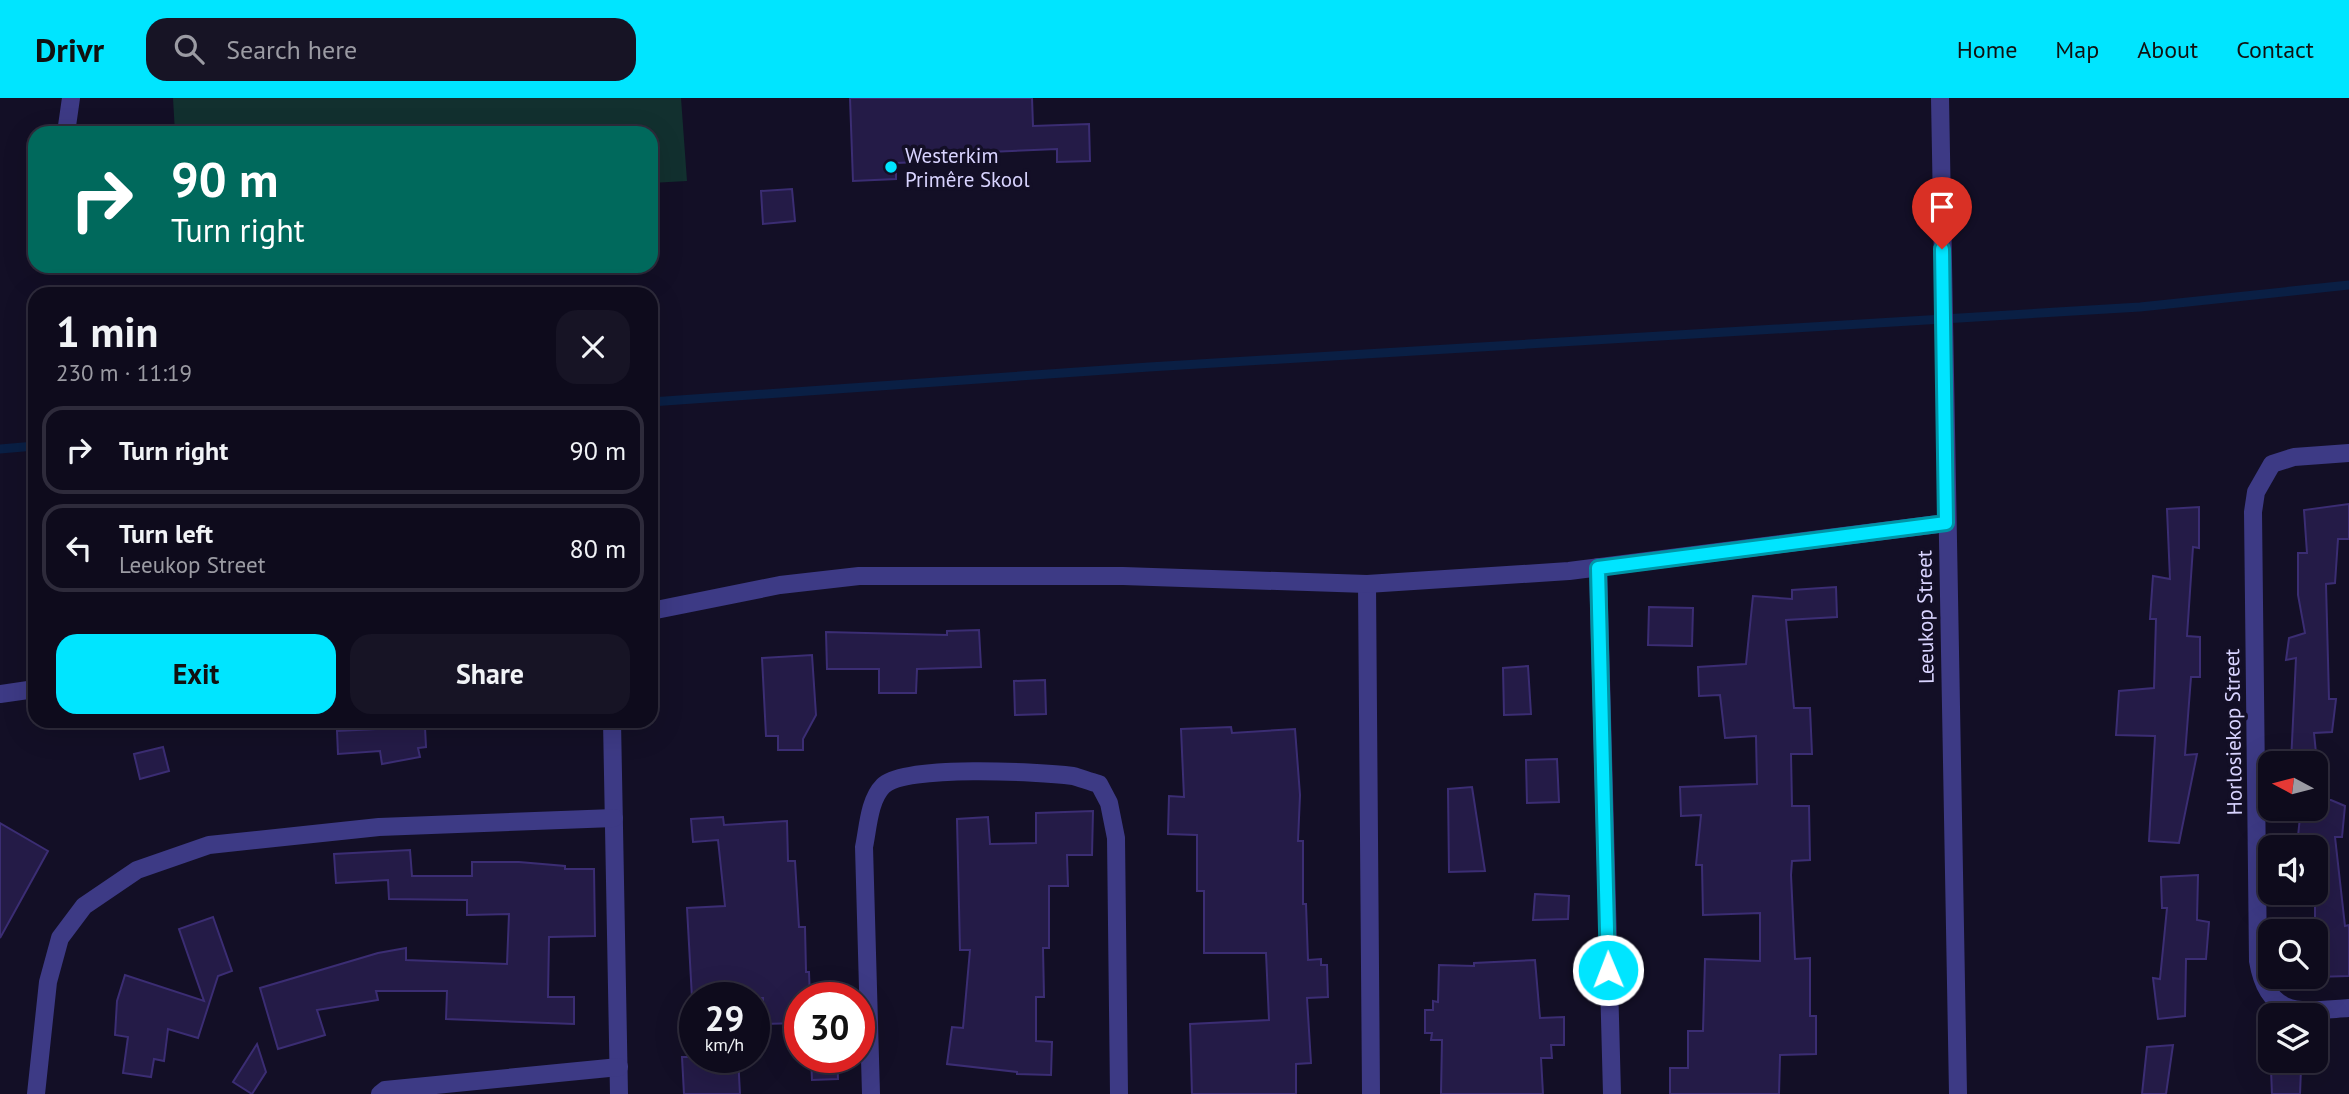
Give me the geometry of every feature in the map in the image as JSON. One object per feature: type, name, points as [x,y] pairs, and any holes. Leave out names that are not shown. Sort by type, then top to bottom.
[{"type":"street","points":[[67,126],[71,98]]},
{"type":"street","name":"Leeukop Street","points":[[1940,98],[1958,1094]]},
{"type":"street","name":"Horlosiekop Street","points":[[2349,453],[2294,457],[2273,464],[2256,492],[2253,512],[2258,961],[2261,980],[2282,1005],[2297,1012],[2349,1008]]},
{"type":"street","points":[[658,610],[780,585],[859,576],[1123,576],[1367,584],[1598,568],[1946,523]]},
{"type":"street","points":[[1598,568],[1612,1094]]},
{"type":"street","points":[[1367,584],[1371,1094]]},
{"type":"street","points":[[0,694],[28,690]]},
{"type":"street","points":[[612,728],[619,1094]]},
{"type":"street","points":[[871,1094],[864,847],[872,808],[883,786],[903,775],[937,772],[1075,776],[1098,784],[1109,803],[1116,838],[1119,1094]]},
{"type":"street","points":[[36,1094],[48,982],[60,937],[84,906],[137,870],[209,845],[353,830],[614,818]]},
{"type":"street","points":[[380,1094],[385,1090],[619,1067]]},
{"type":"green space","points":[[173,98],[681,98],[687,181],[658,183],[658,126],[175,126]]},
{"type":"building","points":[[850,98],[1032,98],[1033,126],[1089,124],[1090,161],[1057,162],[1057,149],[964,153],[965,160],[896,163],[896,179],[853,181]]},
{"type":"building","points":[[792,189],[795,221],[763,224],[761,191]]},
{"type":"building","points":[[2349,504],[2349,539],[2338,539],[2335,583],[2326,584],[2329,699],[2336,699],[2332,732],[2314,733],[2316,751],[2292,751],[2296,658],[2286,660],[2289,638],[2305,633],[2298,595],[2298,553],[2307,553],[2304,510]]},
{"type":"building","points":[[2199,507],[2199,548],[2193,547],[2187,636],[2200,637],[2200,677],[2191,677],[2185,755],[2197,754],[2179,843],[2149,841],[2155,736],[2116,735],[2119,691],[2154,688],[2156,619],[2150,619],[2153,576],[2170,579],[2167,509]]},
{"type":"building","points":[[1836,587],[1837,617],[1786,620],[1794,708],[1810,708],[1812,754],[1791,754],[1792,806],[1809,806],[1810,860],[1792,861],[1791,875],[1795,959],[1810,958],[1810,1016],[1816,1016],[1816,1054],[1780,1055],[1779,1094],[1670,1094],[1670,1068],[1688,1068],[1688,1031],[1703,1031],[1705,959],[1760,961],[1760,913],[1703,915],[1702,865],[1696,865],[1701,815],[1681,816],[1680,787],[1757,784],[1756,736],[1725,738],[1720,695],[1699,696],[1698,667],[1746,664],[1753,596],[1792,599],[1792,590]]},
{"type":"building","points":[[1649,607],[1693,608],[1692,646],[1648,645]]},
{"type":"building","points":[[979,630],[981,667],[917,669],[916,693],[879,693],[879,669],[827,669],[826,632],[947,635],[947,631]]},
{"type":"building","points":[[812,655],[816,715],[803,739],[803,750],[778,750],[778,736],[766,736],[762,658]]},
{"type":"building","points":[[1528,666],[1531,714],[1504,715],[1503,668]]},
{"type":"building","points":[[1045,680],[1046,714],[1015,715],[1014,681]]},
{"type":"building","points":[[1231,727],[1232,733],[1295,729],[1300,795],[1298,841],[1303,841],[1303,904],[1306,904],[1308,960],[1321,959],[1321,965],[1327,965],[1328,997],[1307,998],[1311,1063],[1296,1064],[1296,1094],[1192,1094],[1190,1024],[1269,1020],[1266,953],[1204,953],[1204,891],[1197,891],[1197,835],[1168,834],[1169,796],[1184,797],[1181,729]]},
{"type":"building","points":[[425,728],[426,747],[418,748],[420,757],[382,764],[380,751],[338,754],[337,731]]},
{"type":"building","points":[[163,747],[169,771],[140,779],[134,754]]},
{"type":"building","points":[[1557,759],[1559,802],[1527,803],[1526,760]]},
{"type":"building","points":[[1472,787],[1485,871],[1449,872],[1448,789]]},
{"type":"building","points":[[2328,800],[2345,806],[2342,837],[2335,837],[2345,926],[2349,925],[2349,976],[2328,977],[2328,919],[2315,919],[2315,905],[2328,905],[2328,835],[2298,835],[2300,821],[2328,821]]},
{"type":"building","points":[[1093,811],[1092,855],[1067,855],[1068,886],[1049,886],[1049,948],[1043,948],[1044,997],[1036,997],[1036,1041],[1052,1042],[1051,1075],[1017,1074],[947,1064],[952,1027],[963,1028],[970,950],[960,950],[957,819],[988,817],[990,844],[1036,843],[1036,813]]},
{"type":"building","points":[[723,817],[724,825],[787,821],[788,861],[795,861],[799,927],[805,927],[806,972],[809,972],[809,982],[784,982],[784,1023],[770,1024],[770,982],[691,982],[687,908],[725,906],[718,840],[693,842],[691,819]]},
{"type":"building","points":[[0,823],[48,851],[0,938]]},
{"type":"building","points":[[410,850],[412,876],[472,876],[472,862],[519,862],[565,866],[565,869],[594,869],[595,936],[549,937],[548,997],[574,997],[574,1024],[446,1019],[447,991],[376,991],[378,1000],[317,1010],[325,1035],[278,1049],[260,988],[378,953],[406,948],[406,960],[507,964],[509,914],[467,915],[467,900],[389,899],[388,880],[336,883],[334,854]]},
{"type":"building","points":[[2198,875],[2197,920],[2209,922],[2206,959],[2186,959],[2185,1016],[2158,1019],[2153,978],[2160,979],[2167,908],[2162,908],[2161,877]]},
{"type":"building","points":[[1535,894],[1569,896],[1568,919],[1533,920]]},
{"type":"building","points":[[213,917],[232,971],[218,976],[198,1038],[168,1029],[164,1061],[154,1059],[151,1077],[123,1073],[128,1037],[115,1035],[117,1001],[125,975],[204,1001],[179,929]]},
{"type":"building","points":[[1535,960],[1540,1018],[1564,1017],[1564,1045],[1551,1045],[1552,1058],[1541,1058],[1543,1094],[1441,1094],[1442,1040],[1431,1040],[1432,1033],[1425,1033],[1425,1010],[1433,1010],[1433,1001],[1438,1002],[1439,965],[1474,966],[1474,963]]},
{"type":"building","points":[[257,1044],[266,1072],[252,1094],[233,1082]]},
{"type":"building","points":[[2173,1045],[2166,1094],[2142,1094],[2147,1047]]},
{"type":"building","points":[[683,1073],[739,1073],[740,1094],[684,1094]]},
{"type":"building","points":[[812,1073],[838,1073],[838,1079],[812,1080]]},
{"type":"building","points":[[2271,1073],[2301,1073],[2300,1094],[2272,1094]]},
{"type":"waterway","points":[[658,402],[1149,367],[2140,307],[2349,285]]},
{"type":"waterway","points":[[0,449],[28,447]]},
{"type":"place","name":"Westerkim Primêre Skool","points":[[891,167]]},
{"type":"route","points":[[1608,970],[1598,568],[1946,523],[1942,249]]}]
